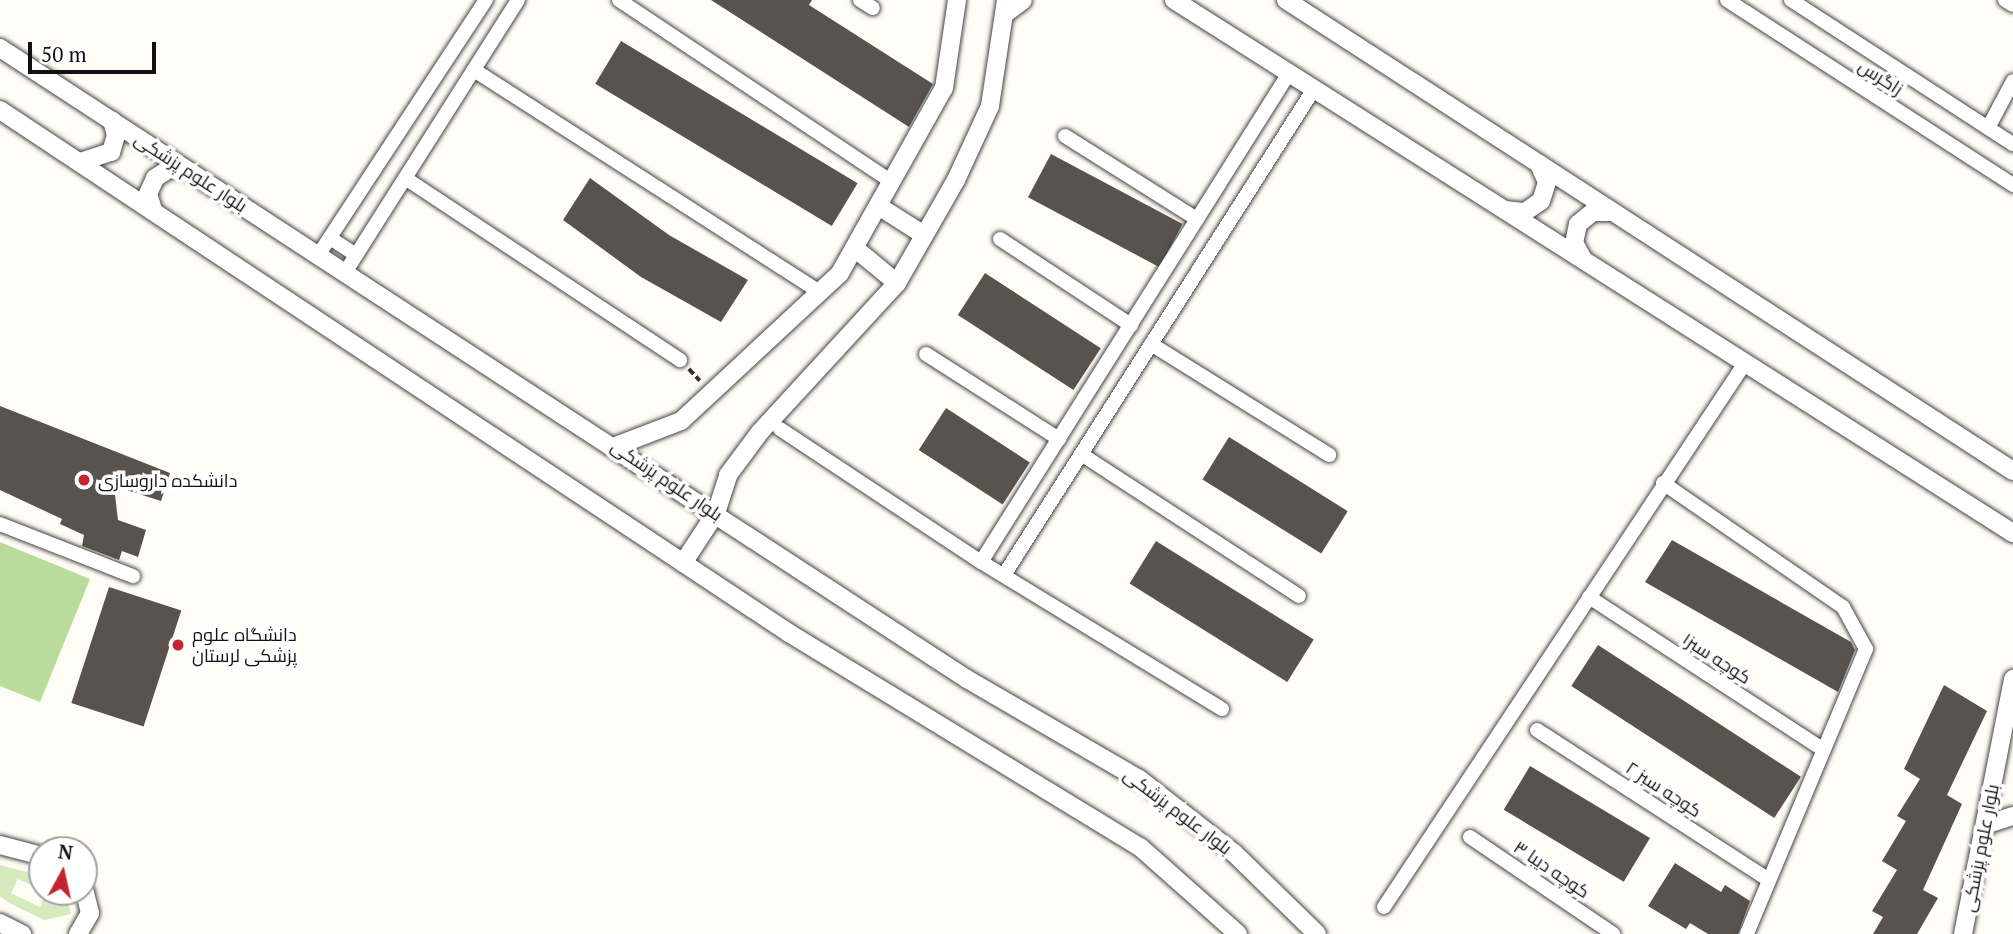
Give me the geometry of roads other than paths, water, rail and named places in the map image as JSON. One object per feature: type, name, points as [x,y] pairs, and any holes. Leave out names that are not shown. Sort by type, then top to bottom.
[{"type":"street","points":[[319,254],[486,0]]},
{"type":"street","points":[[346,271],[519,0]]},
{"type":"street","points":[[619,0],[894,183]]},
{"type":"street","points":[[860,0],[873,8]]},
{"type":"street","points":[[617,446],[681,421],[820,292],[857,250],[944,88],[957,0]]},
{"type":"street","points":[[683,562],[716,513],[729,475],[760,432],[897,283],[925,235],[990,106],[1006,6],[1023,0]]},
{"type":"street","points":[[1174,0],[2013,533]]},
{"type":"street","points":[[1286,0],[2013,471]]},
{"type":"street","name":"زاگرس","points":[[1727,0],[2013,186]]},
{"type":"street","name":"زاگرس","points":[[1791,0],[2013,144]]},
{"type":"street","points":[[2005,0],[2013,5]]},
{"type":"street","name":"بلوار علوم پزشکی","points":[[0,48],[617,446],[967,679],[1139,779],[1234,853],[1317,934]]},
{"type":"street","points":[[474,69],[820,292]]},
{"type":"street","points":[[981,562],[1289,73]]},
{"type":"street","points":[[1988,128],[2013,81]]},
{"type":"street","points":[[1004,575],[1314,89]]},
{"type":"street","points":[[0,110],[683,562],[1140,847],[1238,934]]},
{"type":"street","points":[[80,162],[97,162],[111,152],[112,120]]},
{"type":"street","points":[[1065,136],[1197,219]]},
{"type":"street","points":[[1505,210],[1525,212],[1541,201],[1547,182],[1539,164]]},
{"type":"street","points":[[153,210],[148,194],[155,178],[169,169],[186,170]]},
{"type":"street","points":[[405,177],[680,360]]},
{"type":"street","points":[[880,207],[925,235]]},
{"type":"street","points":[[1583,260],[1574,243],[1578,224],[1593,212],[1613,212]]},
{"type":"street","points":[[330,238],[356,255]]},
{"type":"street","points":[[1000,239],[1131,325]]},
{"type":"street","points":[[857,250],[897,283]]},
{"type":"street","points":[[1151,344],[1329,455]]},
{"type":"street","points":[[926,354],[1059,439]]},
{"type":"street","points":[[1384,907],[1745,363]]},
{"type":"street","points":[[780,429],[981,562],[1222,709]]},
{"type":"street","points":[[1081,454],[1299,596]]},
{"type":"street","points":[[1663,483],[1843,607],[1866,649],[1746,934]]},
{"type":"street","points":[[0,524],[133,576]]},
{"type":"street","name":"کوچه سبز۱","points":[[1589,597],[1824,750]]},
{"type":"street","name":"بلوار علوم پزشکی","points":[[1964,934],[2013,679]]},
{"type":"street","name":"کوچه سبز ۲","points":[[1537,730],[1769,880]]},
{"type":"street","points":[[2000,746],[2013,761]]},
{"type":"street","points":[[1985,825],[2013,816]]},
{"type":"street","name":"کوچه دیبا ۳","points":[[1471,837],[1613,934]]},
{"type":"street","points":[[0,845],[28,852]]},
{"type":"street","points":[[78,934],[90,913],[88,906]]},
{"type":"street","points":[[0,923],[22,934]]},
{"type":"place","name":"دانشکده داروسازی","points":[[84,480]]},
{"type":"place","name":"دانشگاه علوم پزشکی لرستان","points":[[178,645]]}]
